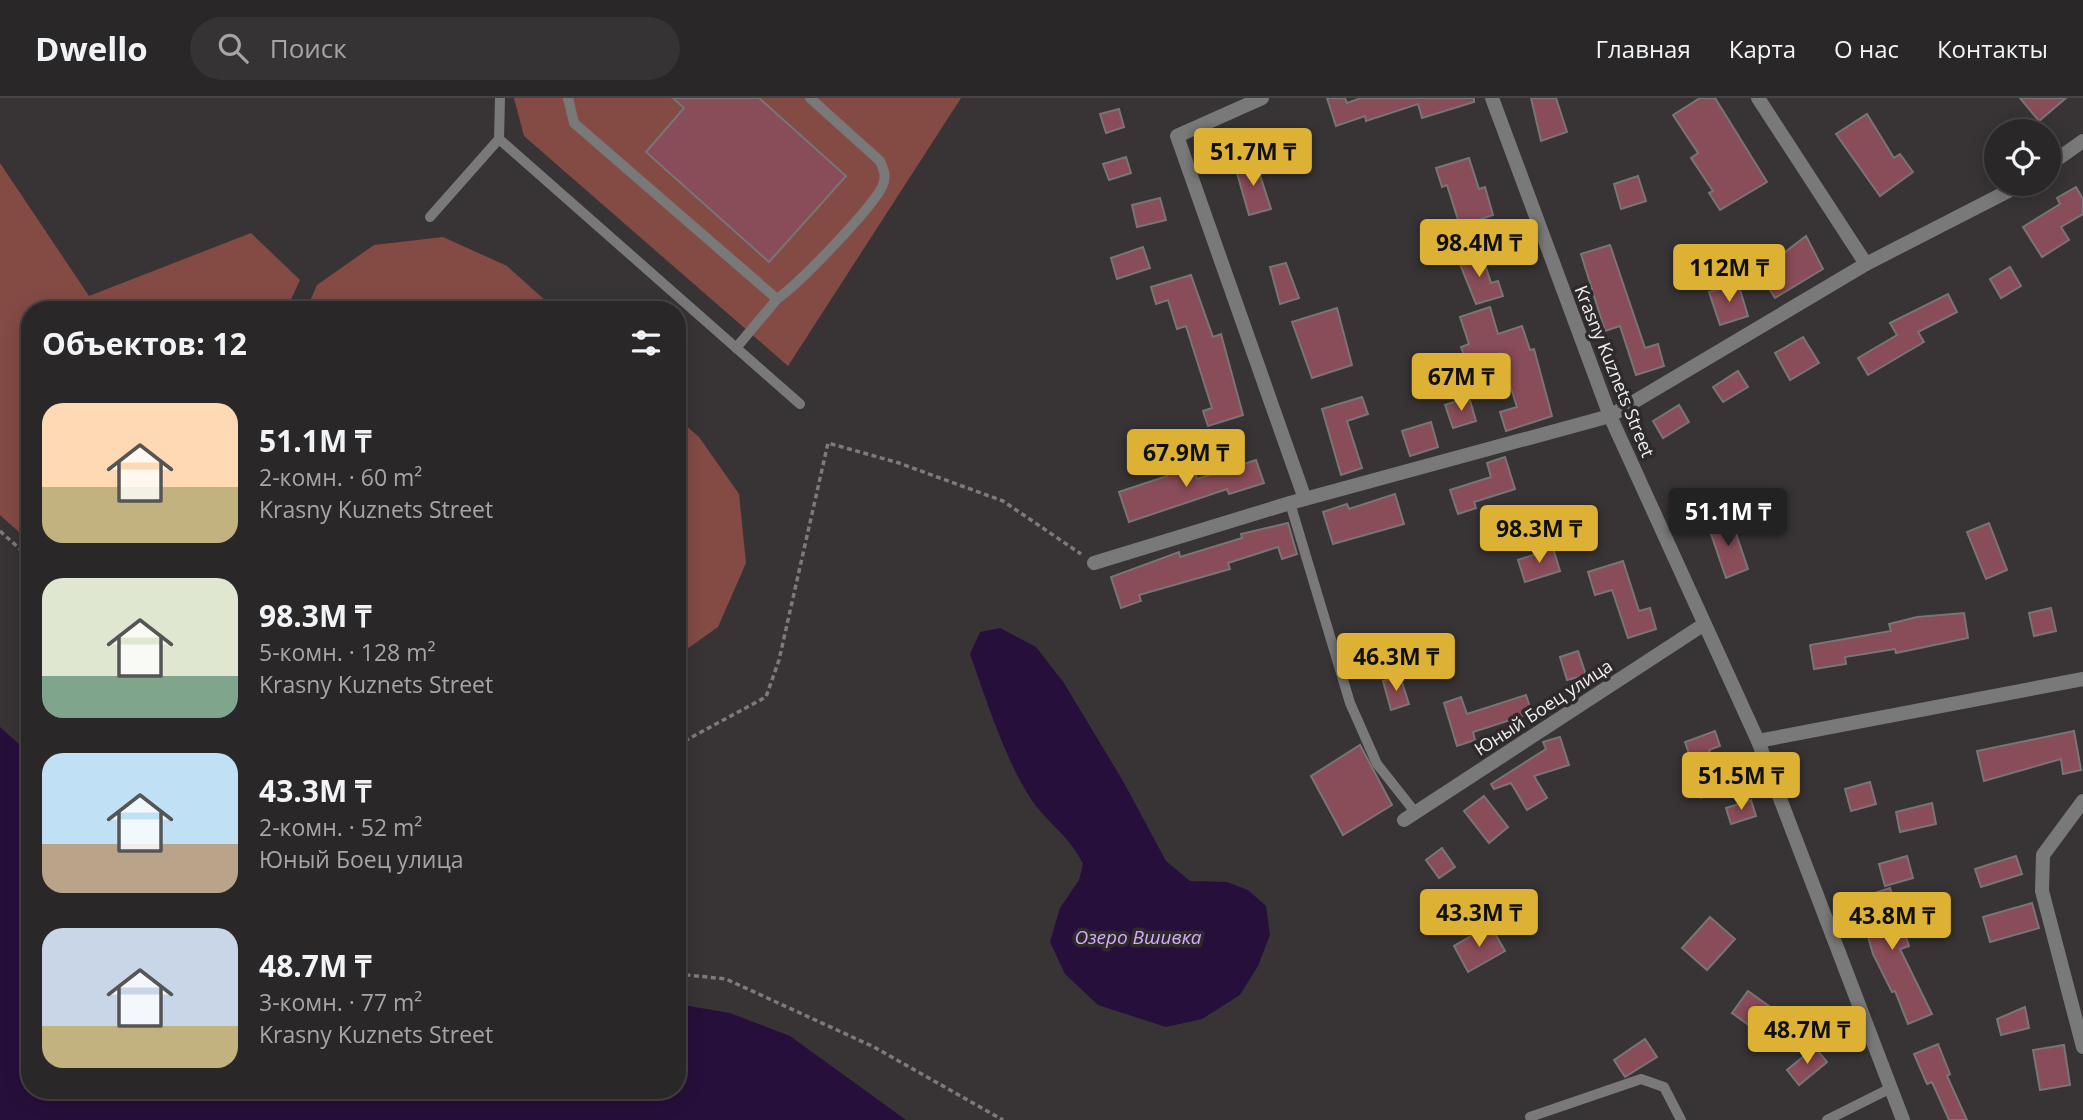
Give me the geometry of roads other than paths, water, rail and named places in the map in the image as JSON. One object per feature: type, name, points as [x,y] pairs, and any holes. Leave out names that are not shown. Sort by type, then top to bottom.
[{"type":"street","points":[[1262,98],[1177,136],[1305,499]]},
{"type":"street","name":"Krasny Kuznets Street","points":[[1492,98],[1610,416],[1758,741],[1903,1120]]},
{"type":"street","points":[[1758,98],[1866,264]]},
{"type":"street","points":[[2061,156],[2083,141]]},
{"type":"street","points":[[1094,564],[1290,503],[1610,416],[1866,264],[1999,196]]},
{"type":"street","name":"Юный Боец улица","points":[[1409,816],[1703,625]]},
{"type":"street","points":[[1758,741],[2083,679]]},
{"type":"street","points":[[2083,801],[2043,855],[2042,891],[2083,1046]]},
{"type":"lane","points":[[430,217],[499,139],[500,98]]},
{"type":"lane","points":[[568,98],[574,123],[777,299]]},
{"type":"lane","points":[[736,348],[777,299],[859,217],[883,186],[886,174],[880,161],[810,98]]},
{"type":"lane","points":[[499,139],[683,301]]},
{"type":"lane","points":[[686,304],[800,404]]},
{"type":"lane","points":[[1290,503],[1350,703],[1377,764],[1409,816]]},
{"type":"lane","points":[[1530,1117],[1641,1079],[1664,1087],[1681,1120]]},
{"type":"lane","points":[[1827,1120],[1889,1089]]},
{"type":"water","name":"Озеро Вшивка","points":[[1000,628],[1036,647],[1064,683],[1123,781],[1166,861],[1190,881],[1227,882],[1248,890],[1266,906],[1270,935],[1258,966],[1240,995],[1202,1019],[1166,1027],[1098,1005],[1065,974],[1050,942],[1060,908],[1079,880],[1083,864],[1072,846],[1039,810],[1023,786],[1005,750],[983,691],[970,654],[980,632]]},
{"type":"water","points":[[0,727],[21,746],[21,1099],[686,1099],[686,1006],[730,1013],[790,1036],[906,1120],[0,1120]]}]
